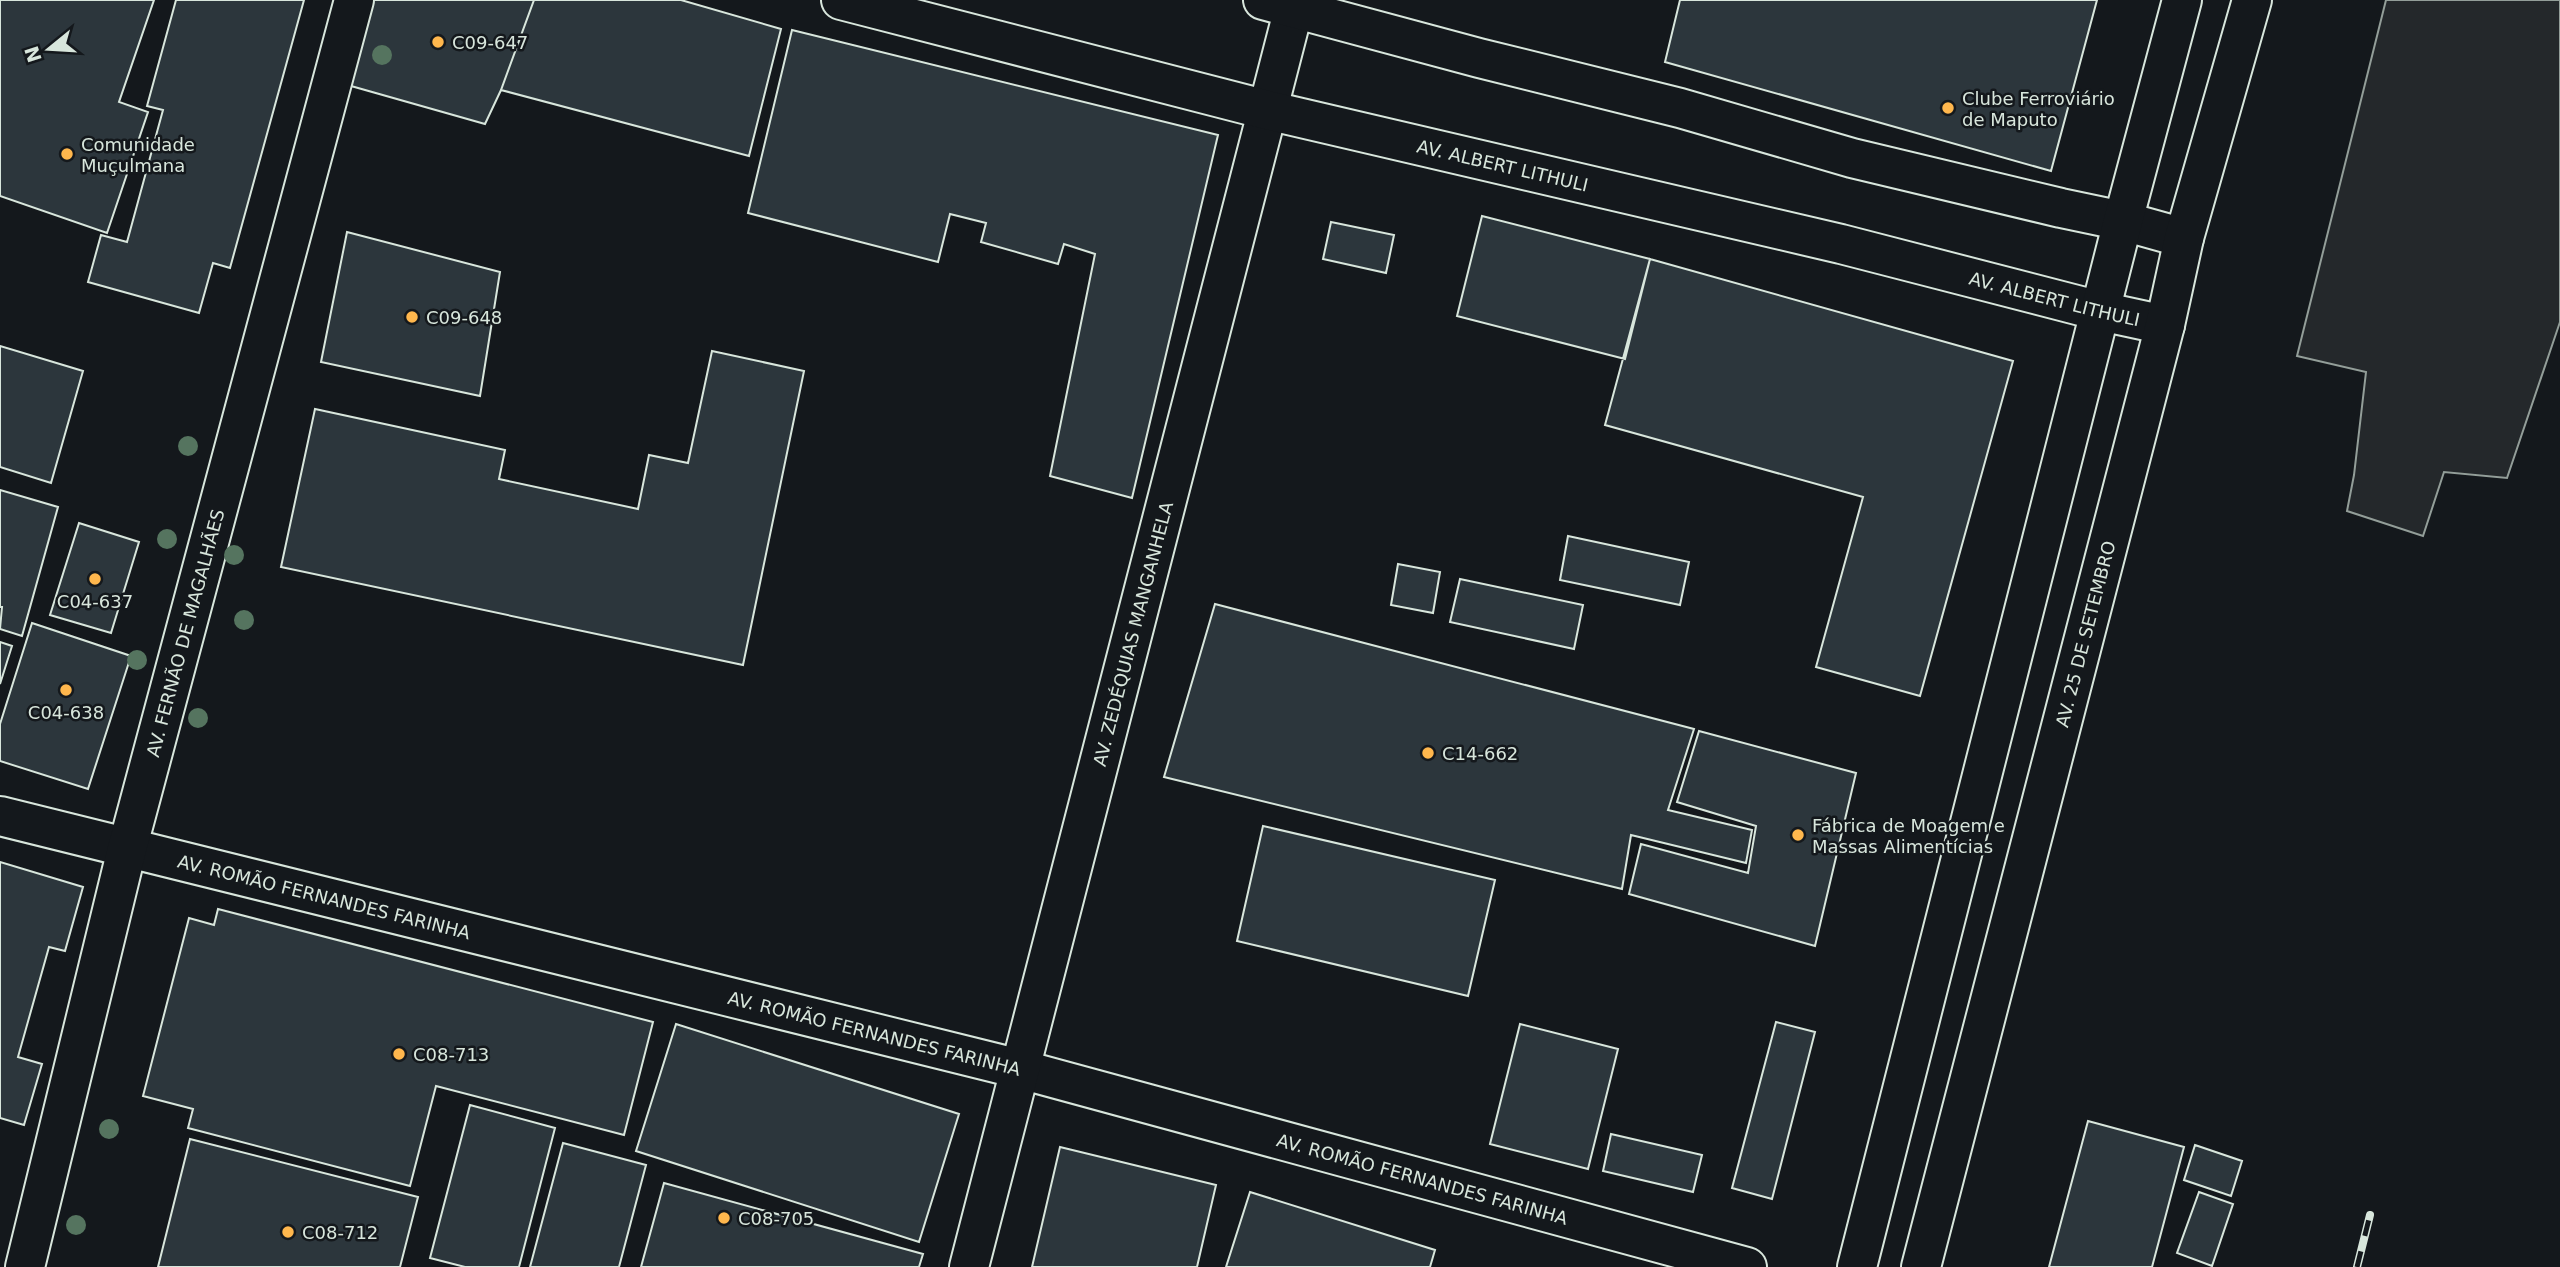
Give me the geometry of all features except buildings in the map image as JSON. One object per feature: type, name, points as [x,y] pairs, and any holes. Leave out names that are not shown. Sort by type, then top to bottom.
[{"type":"street","name":"AV. FERNÃO DE MAGALHÃES","points":[[25,1267],[127,849],[354,0]]},
{"type":"street","name":"AV. ALBERT LITHULI","points":[[841,0],[1267,110],[1840,244],[2100,311],[2165,325]]},
{"type":"street","points":[[1857,1267],[2123,220],[2182,0]]},
{"type":"street","name":"AV. 25 DE SETEMBRO","points":[[1921,1267],[2165,325],[2184,237],[2252,0]]},
{"type":"street","name":"AV. ZEDÉQUIAS MANGANHELA","points":[[969,1267],[1267,110],[1284,3]]},
{"type":"street","points":[[1284,3],[1479,58],[1680,108],[1852,158],[2061,208],[2123,220],[2184,237]]},
{"type":"street","name":"AV. ROMÃO FERNANDES FARINHA","points":[[0,816],[1020,1069],[1747,1267]]},
{"type":"shaded area","points":[[2386,0],[2560,0],[2560,322],[2507,478],[2444,472],[2423,536],[2347,511],[2366,372],[2297,356]]},
{"type":"railway","points":[[2357,1267],[2370,1215]]},
{"type":"place","name":"C09-647","points":[[438,42]]},
{"type":"place","name":"Clube Ferroviário de Maputo","points":[[1948,108]]},
{"type":"place","name":"Comunidade Muçulmana","points":[[67,154]]},
{"type":"place","name":"C09-648","points":[[412,317]]},
{"type":"place","name":"C04-637","points":[[95,579]]},
{"type":"place","name":"C04-638","points":[[66,690]]},
{"type":"place","name":"C14-662","points":[[1428,753]]},
{"type":"place","name":"Fábrica de Moagem e Massas Alimentícias","points":[[1798,835]]},
{"type":"place","name":"C08-713","points":[[399,1054]]},
{"type":"place","name":"C08-705","points":[[724,1218]]},
{"type":"place","name":"C08-712","points":[[288,1232]]}]
